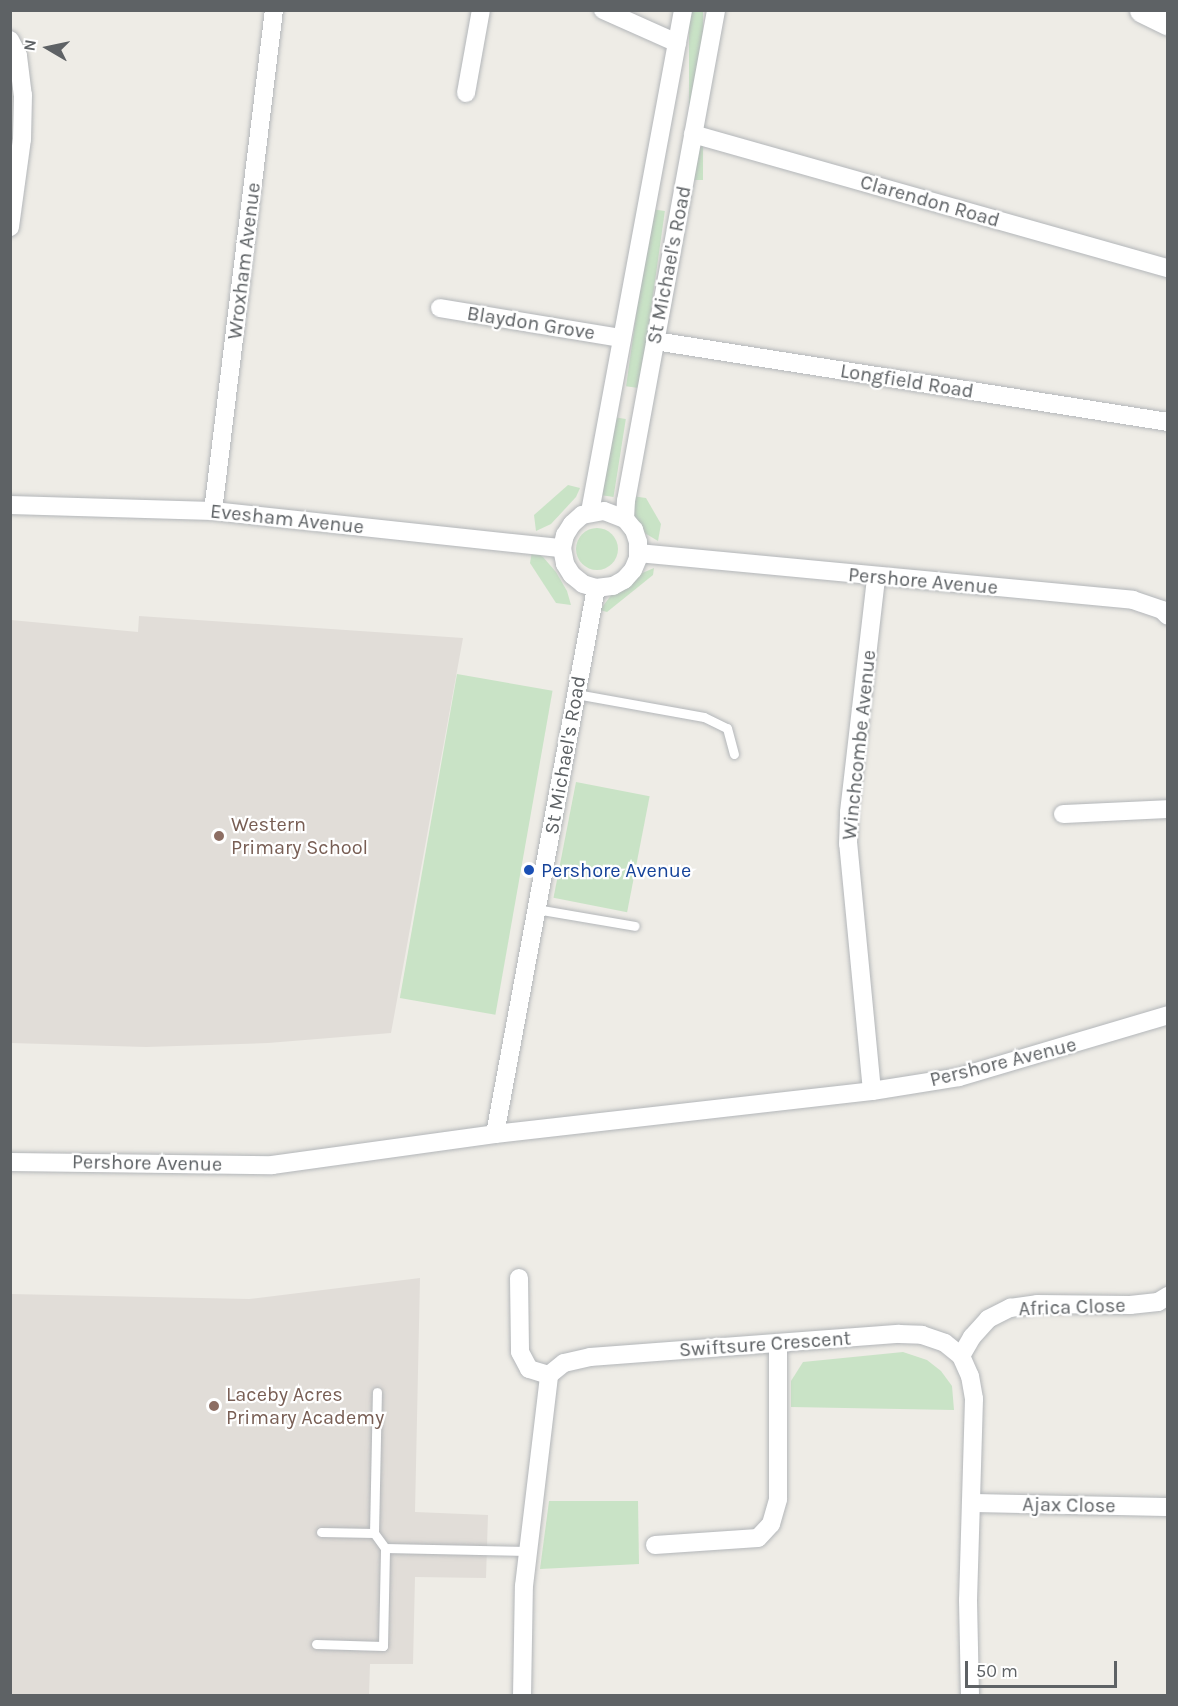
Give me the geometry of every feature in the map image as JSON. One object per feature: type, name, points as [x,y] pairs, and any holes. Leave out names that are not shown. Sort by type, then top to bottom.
[{"type":"main road","points":[[1143,10],[1167,22]]},
{"type":"street","name":"Wroxham Avenue","points":[[213,511],[274,10]]},
{"type":"street","points":[[466,93],[481,10]]},
{"type":"street","points":[[603,10],[677,43]]},
{"type":"street","name":"St Michael's Road","points":[[590,512],[683,10]]},
{"type":"street","name":"St Michael's Road","points":[[625,519],[654,341],[716,10]]},
{"type":"street","points":[[10,40],[18,56],[23,95],[22,139],[10,227]]},
{"type":"street","name":"Clarendon Road","points":[[693,134],[1167,268]]},
{"type":"street","points":[[649,192],[682,198]]},
{"type":"street","name":"Blaydon Grove","points":[[440,308],[622,338]]},
{"type":"street","name":"Longfield Road","points":[[654,341],[1163,421]]},
{"type":"street","points":[[610,401],[643,407]]},
{"type":"street","name":"Evesham Avenue","points":[[10,505],[213,511],[562,548]]},
{"type":"street","points":[[604,511],[625,519],[634,530],[638,554],[633,570],[624,580],[613,586],[596,588],[583,584],[573,576],[565,564],[562,548],[565,535],[572,524],[590,512],[604,511]]},
{"type":"street","name":"Pershore Avenue","points":[[638,554],[1133,600],[1162,610],[1167,616]]},
{"type":"street","name":"Winchcombe Avenue","points":[[872,1091],[848,844],[849,812],[876,577]]},
{"type":"street","name":"St Michael's Road","points":[[495,1134],[596,588]]},
{"type":"street","points":[[1063,814],[1167,809]]},
{"type":"street","name":"Pershore Avenue","points":[[10,1162],[272,1165],[495,1134],[872,1091],[959,1077],[1167,1015]]},
{"type":"street","points":[[519,1278],[520,1352],[529,1369],[549,1375],[527,1551],[522,1695]]},
{"type":"street","name":"Africa Close","points":[[961,1356],[972,1337],[988,1319],[1010,1308],[1037,1304],[1130,1305],[1158,1302],[1167,1296]]},
{"type":"street","name":"Swiftsure Crescent","points":[[549,1375],[564,1363],[590,1357],[899,1334],[922,1335],[945,1343],[961,1356]]},
{"type":"street","points":[[655,1545],[758,1538],[771,1524],[777,1499],[778,1344]]},
{"type":"street","points":[[961,1356],[970,1376],[974,1399],[968,1600],[970,1695]]},
{"type":"street","name":"Ajax Close","points":[[971,1503],[1167,1507]]},
{"type":"lane","points":[[576,694],[704,717],[727,728],[734,754]]},
{"type":"lane","points":[[537,909],[635,926]]},
{"type":"lane","points":[[315,1644],[383,1646],[385,1548],[374,1533],[377,1392]]},
{"type":"lane","points":[[321,1532],[374,1533]]},
{"type":"lane","points":[[385,1548],[527,1551]]},
{"type":"shaded area","name":"Western Primary School","points":[[139,616],[463,638],[391,1033],[268,1043],[146,1047],[11,1043],[11,620],[138,632]]},
{"type":"shaded area","name":"Laceby Acres Primary Academy","points":[[420,1278],[415,1512],[488,1515],[486,1578],[415,1577],[413,1664],[370,1664],[369,1695],[11,1695],[10,1294],[249,1299]]},
{"type":"green space","points":[[689,11],[703,11],[703,180],[689,180]]},
{"type":"green space","points":[[651,209],[665,211],[640,388],[626,386]]},
{"type":"green space","points":[[613,417],[626,419],[613,497],[601,495]]},
{"type":"green space","points":[[568,485],[580,488],[576,497],[551,524],[536,531],[534,515]]},
{"type":"green space","points":[[632,496],[646,498],[661,524],[658,541],[643,532],[637,523],[633,514]]},
{"type":"green space","points":[[597,528],[612,534],[618,549],[612,564],[597,570],[582,564],[576,549],[582,534]]},
{"type":"green space","points":[[532,551],[543,557],[556,572],[567,591],[571,605],[556,603],[530,563]]},
{"type":"green space","points":[[654,568],[653,575],[607,612],[600,610],[612,594],[633,577]]},
{"type":"green space","points":[[457,674],[553,691],[495,1015],[400,998]]},
{"type":"green space","points":[[576,782],[650,796],[627,912],[553,898]]},
{"type":"green space","points":[[903,1352],[927,1360],[941,1371],[952,1386],[954,1410],[791,1407],[791,1381],[803,1362]]},
{"type":"green space","points":[[549,1501],[638,1501],[639,1564],[540,1569]]},
{"type":"place","name":"Western Primary School","points":[[219,836]]},
{"type":"place","name":"Pershore Avenue","points":[[529,870]]},
{"type":"place","name":"Laceby Acres Primary Academy","points":[[214,1406]]}]
